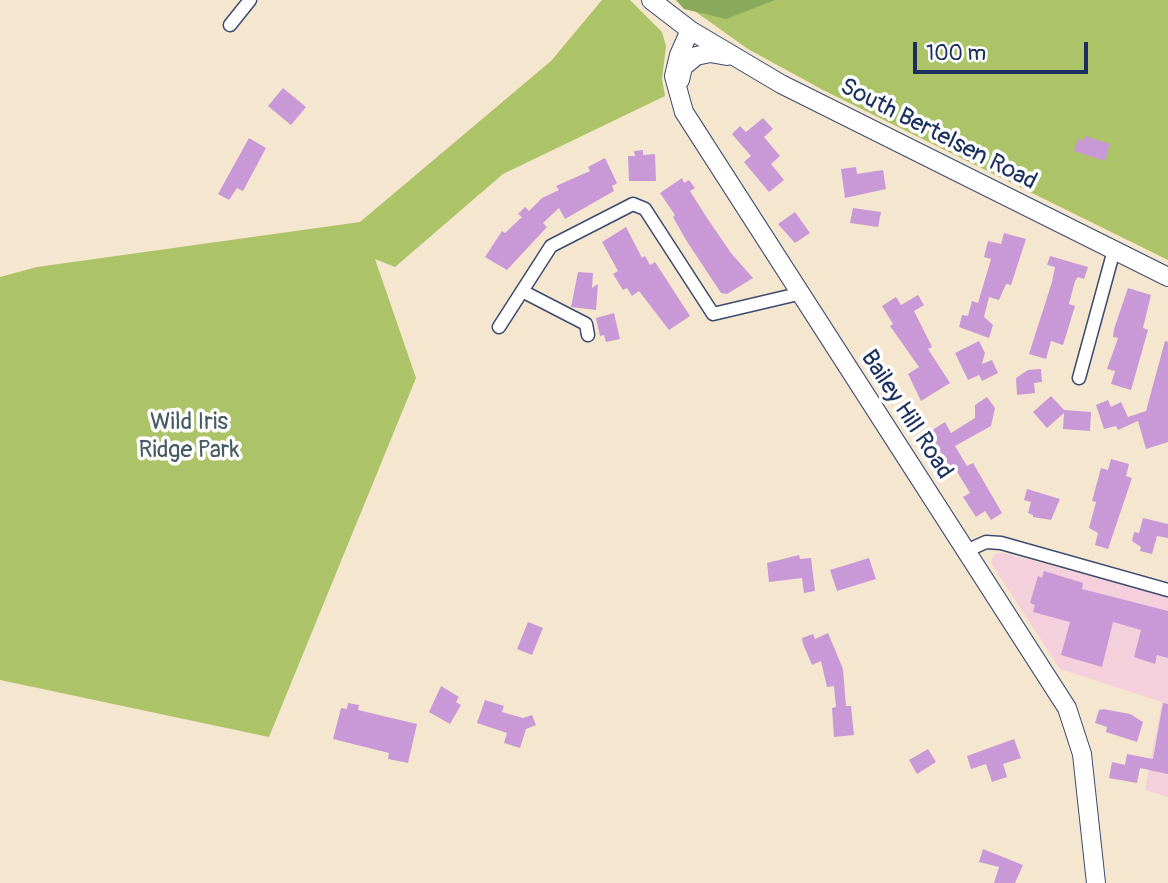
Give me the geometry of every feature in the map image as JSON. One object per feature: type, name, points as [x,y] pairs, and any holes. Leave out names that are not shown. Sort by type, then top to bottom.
[{"type":"main road","points":[[648,0],[690,30]]},
{"type":"main road","points":[[648,0],[672,33],[674,76]]},
{"type":"main road","name":"South Bertelsen Road","points":[[690,30],[733,58],[1168,277]]},
{"type":"main road","name":"Bailey Hill Road","points":[[690,30],[679,55],[674,76],[678,97],[694,130],[1047,674],[1074,723],[1084,770],[1096,883]]},
{"type":"main road","points":[[678,97],[680,74],[691,58],[710,52],[733,58]]},
{"type":"street","points":[[230,25],[250,0]]},
{"type":"street","points":[[499,327],[551,246],[635,201],[645,209],[715,315],[798,294]]},
{"type":"street","points":[[1079,378],[1114,250]]},
{"type":"street","points":[[522,291],[586,324],[588,335]]},
{"type":"street","points":[[966,551],[986,542],[1001,543],[1168,590]]},
{"type":"shaded area","points":[[1004,553],[1168,597],[1168,797],[1145,790],[1162,702],[1060,669],[991,563],[994,554]]},
{"type":"green space","name":"Wild Iris Ridge Park","points":[[602,0],[630,0],[662,32],[666,46],[662,79],[665,96],[503,174],[395,267],[375,259],[416,378],[269,737],[0,680],[0,277],[37,267],[360,222],[551,61]]},
{"type":"green space","points":[[676,0],[775,0],[726,19],[684,9]]},
{"type":"green space","points":[[697,0],[1168,0],[1168,260],[823,90],[748,49],[689,7]]},
{"type":"building","points":[[283,88],[306,107],[291,125],[268,106]]},
{"type":"building","points":[[763,118],[773,129],[764,137],[780,156],[771,164],[784,180],[769,192],[744,162],[751,156],[732,134],[740,126],[746,132]]},
{"type":"building","points":[[1085,136],[1110,144],[1105,161],[1074,151],[1078,139],[1083,141]]},
{"type":"building","points":[[249,138],[266,148],[243,191],[237,188],[229,200],[218,194]]},
{"type":"building","points":[[643,150],[643,155],[655,154],[656,181],[629,181],[628,156],[635,156],[634,151]]},
{"type":"building","points":[[605,158],[617,183],[612,186],[614,191],[565,219],[559,208],[543,223],[547,227],[507,270],[485,257],[502,231],[505,233],[522,217],[518,214],[525,207],[529,211],[542,198],[559,190],[556,186],[590,171],[588,167]]},
{"type":"building","points":[[856,167],[857,174],[883,170],[886,189],[845,198],[841,169]]},
{"type":"building","points":[[682,178],[684,183],[689,180],[695,188],[690,191],[707,218],[731,253],[753,278],[727,294],[721,293],[686,240],[673,217],[675,215],[660,193]]},
{"type":"building","points":[[853,208],[881,212],[878,227],[850,223]]},
{"type":"building","points":[[795,212],[810,233],[795,243],[778,224]]},
{"type":"building","points":[[626,227],[642,258],[645,256],[650,265],[655,262],[690,316],[669,330],[639,291],[632,296],[627,288],[623,290],[613,274],[618,271],[602,242]]},
{"type":"building","points":[[1004,233],[1026,239],[1011,285],[1006,284],[999,300],[989,297],[984,317],[993,325],[989,338],[959,327],[962,315],[968,316],[972,301],[978,303],[991,259],[984,257],[988,241],[1001,244]]},
{"type":"building","points":[[1050,256],[1088,267],[1084,279],[1078,277],[1075,281],[1069,304],[1075,306],[1063,345],[1051,341],[1046,359],[1029,354],[1052,282],[1055,267],[1047,265]]},
{"type":"building","points":[[578,272],[593,273],[592,288],[598,284],[596,310],[571,307]]},
{"type":"building","points":[[1128,288],[1151,295],[1143,328],[1148,330],[1131,390],[1111,384],[1115,371],[1107,369],[1118,338],[1113,337],[1114,329]]},
{"type":"building","points":[[918,295],[924,305],[914,311],[932,347],[928,349],[950,383],[921,401],[908,374],[919,367],[890,326],[893,324],[882,306],[896,297],[901,305]]},
{"type":"building","points":[[614,313],[620,339],[606,342],[604,335],[600,336],[596,318]]},
{"type":"building","points":[[979,341],[985,353],[982,364],[992,360],[998,373],[982,381],[979,375],[968,380],[955,353]]},
{"type":"building","points":[[1165,341],[1168,342],[1168,442],[1146,449],[1138,421],[1118,430],[1116,426],[1104,429],[1096,405],[1108,400],[1111,407],[1121,402],[1128,417],[1146,411]]},
{"type":"building","points":[[1041,369],[1042,382],[1034,383],[1035,393],[1017,395],[1016,378],[1028,370]]},
{"type":"building","points":[[1051,396],[1064,410],[1091,412],[1090,431],[1063,429],[1064,413],[1047,428],[1033,412]]},
{"type":"building","points":[[987,397],[995,408],[991,426],[955,446],[967,466],[973,463],[1002,513],[991,520],[985,511],[976,517],[963,497],[970,493],[956,470],[951,473],[926,434],[945,422],[951,433],[975,418],[975,405]]},
{"type":"building","points":[[1111,459],[1129,464],[1126,476],[1132,478],[1108,549],[1095,545],[1098,533],[1089,528],[1096,502],[1092,501],[1101,468],[1108,470]]},
{"type":"building","points":[[1027,489],[1060,499],[1051,520],[1033,517],[1028,513],[1031,502],[1024,500]]},
{"type":"building","points":[[1143,518],[1168,524],[1168,538],[1157,536],[1152,554],[1140,551],[1141,547],[1132,541],[1134,532],[1139,533]]},
{"type":"building","points":[[799,555],[800,559],[811,558],[815,591],[804,593],[802,578],[769,582],[767,563]]},
{"type":"building","points":[[869,558],[876,579],[837,591],[830,570]]},
{"type":"building","points":[[1044,571],[1083,583],[1082,589],[1168,611],[1168,658],[1157,655],[1155,664],[1134,657],[1141,630],[1113,622],[1102,667],[1061,655],[1070,622],[1033,612],[1035,605],[1030,603],[1038,576],[1042,578]]},
{"type":"building","points":[[528,622],[543,628],[532,655],[517,649]]},
{"type":"building","points":[[828,633],[843,669],[846,706],[851,706],[854,735],[834,737],[834,686],[827,687],[821,661],[812,665],[803,644],[802,638],[813,634],[815,639]]},
{"type":"building","points":[[441,686],[459,697],[456,702],[461,705],[450,724],[429,712]]},
{"type":"building","points":[[485,700],[504,706],[502,712],[523,718],[532,715],[536,725],[526,729],[520,748],[504,743],[507,733],[477,723]]},
{"type":"building","points":[[348,703],[359,705],[358,710],[417,724],[408,763],[388,759],[389,753],[333,739],[341,708],[347,709]]},
{"type":"building","points":[[1163,703],[1168,704],[1168,774],[1140,768],[1137,783],[1109,778],[1112,762],[1125,765],[1127,754],[1153,759]]},
{"type":"building","points":[[1099,710],[1130,714],[1143,722],[1137,742],[1106,732],[1107,727],[1095,723]]},
{"type":"building","points":[[1014,739],[1021,758],[1003,764],[1007,777],[992,782],[986,764],[971,769],[967,756]]},
{"type":"building","points":[[928,749],[936,762],[917,774],[909,760]]},
{"type":"building","points":[[983,849],[1023,865],[1015,883],[994,883],[999,867],[979,862]]}]
